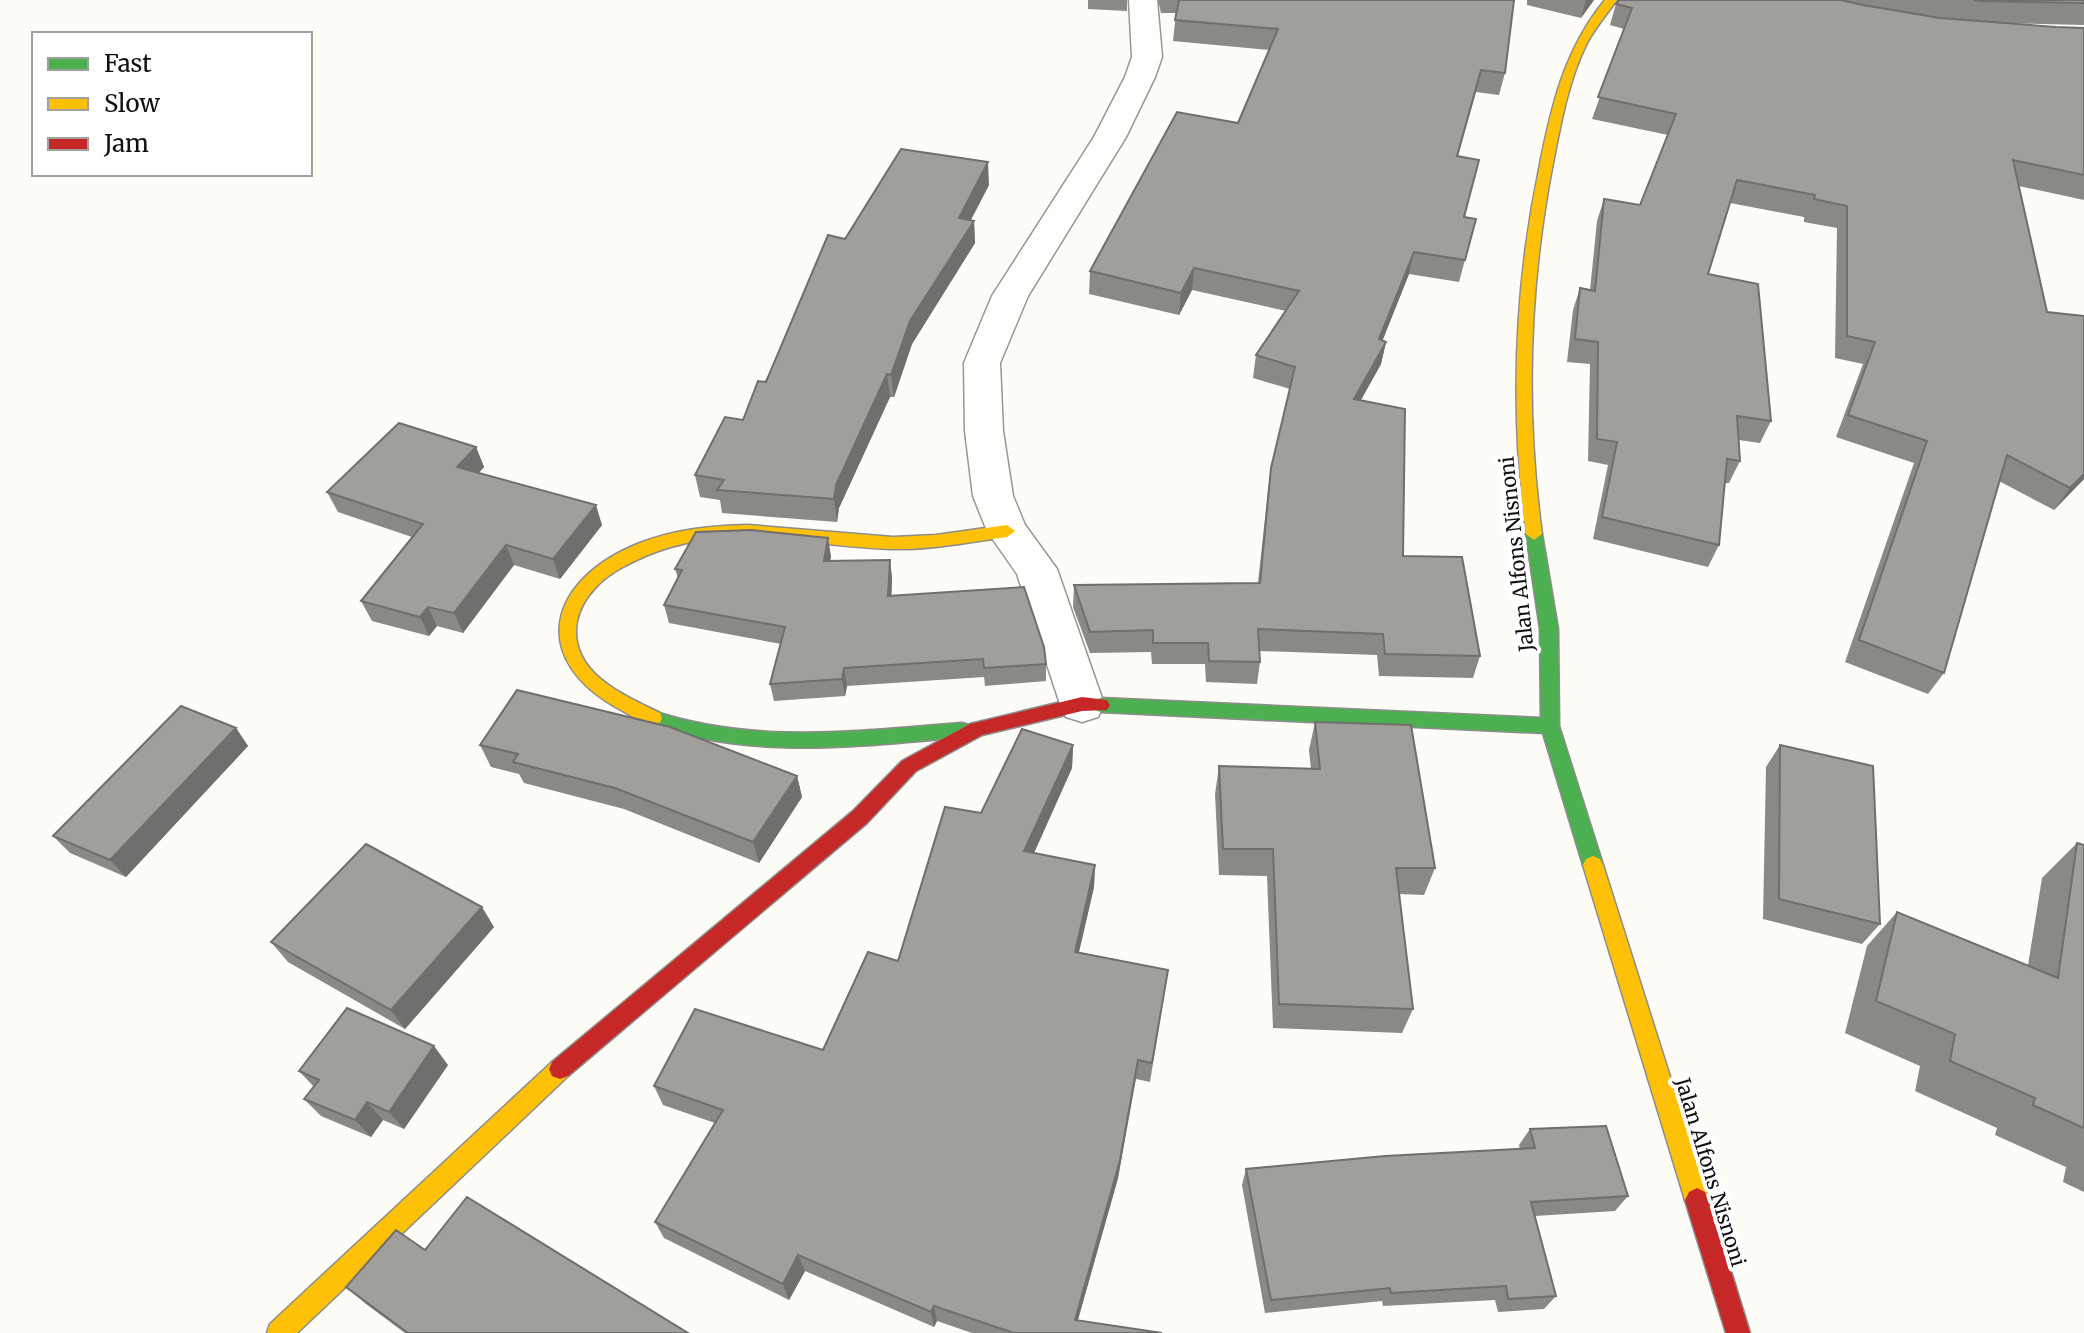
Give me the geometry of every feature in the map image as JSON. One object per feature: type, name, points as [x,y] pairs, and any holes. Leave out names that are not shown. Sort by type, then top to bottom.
[{"type":"street","points":[[1082,704],[1036,569],[1007,531],[993,496],[984,431],[982,363],[1010,296],[1110,137],[1140,77],[1147,57],[1143,0]]},
{"type":"street","name":"Jalan Alfons Nisnoni","points":[[1611,0],[1590,23],[1572,56],[1536,198],[1527,298],[1524,399],[1528,478],[1549,631],[1550,726],[1738,1333]]},
{"type":"street","points":[[1007,531],[885,544],[709,530],[666,537],[628,554],[596,577],[569,609],[565,646],[583,674],[605,692],[665,724],[711,734],[779,738],[860,737],[977,729],[1082,704],[1341,717],[1423,717],[1550,726]]},
{"type":"street","points":[[279,1333],[533,1091],[860,817],[909,766],[977,729]]},
{"type":"building","points":[[1179,0],[1514,0],[1505,73],[1481,70],[1457,156],[1479,160],[1464,217],[1476,219],[1465,260],[1414,252],[1379,339],[1386,342],[1354,399],[1405,409],[1403,556],[1462,557],[1480,656],[1385,654],[1383,634],[1258,629],[1260,662],[1209,661],[1208,643],[1153,643],[1153,630],[1090,632],[1074,585],[1260,583],[1271,468],[1295,367],[1256,355],[1299,291],[1194,268],[1181,293],[1090,271],[1177,112],[1238,123],[1278,29],[1175,20]]},
{"type":"building","points":[[1619,0],[1841,0],[1940,18],[2084,28],[2084,175],[2013,160],[2047,312],[2084,316],[2084,474],[2070,488],[2007,455],[1944,673],[1859,640],[1927,441],[1848,415],[1875,342],[1847,336],[1847,206],[1814,199],[1815,195],[1737,180],[1708,274],[1758,284],[1771,421],[1737,416],[1740,461],[1727,459],[1719,545],[1602,517],[1617,442],[1597,439],[1598,342],[1575,339],[1580,288],[1595,291],[1604,199],[1640,205],[1676,114],[1598,97],[1632,8],[1616,4]]},
{"type":"building","points":[[1974,0],[2084,0],[2084,3],[1981,1]]},
{"type":"building","points":[[901,149],[988,162],[959,218],[974,221],[910,321],[891,375],[887,374],[836,485],[834,499],[717,490],[724,480],[695,475],[725,417],[743,420],[758,381],[766,382],[828,235],[845,239]]},
{"type":"building","points":[[399,423],[476,447],[457,467],[596,505],[553,559],[506,545],[454,613],[428,607],[420,617],[361,601],[423,524],[327,492]]},
{"type":"building","points":[[751,530],[828,538],[824,561],[890,560],[888,596],[1024,587],[1044,647],[1046,664],[984,668],[983,659],[844,668],[842,679],[770,684],[785,627],[664,605],[682,570],[675,569],[696,532]]},
{"type":"building","points":[[517,690],[670,727],[797,776],[753,842],[615,788],[513,762],[518,754],[480,745]]},
{"type":"building","points":[[181,706],[236,728],[110,860],[53,836]]},
{"type":"building","points":[[1315,722],[1411,725],[1435,868],[1396,868],[1413,1009],[1279,1004],[1273,849],[1223,849],[1219,766],[1320,769]]},
{"type":"building","points":[[1022,729],[1073,745],[1024,851],[1095,865],[1075,952],[1168,970],[1152,1063],[1138,1060],[1120,1160],[1075,1320],[1162,1333],[1014,1333],[934,1306],[931,1312],[798,1255],[783,1284],[655,1222],[723,1110],[654,1086],[695,1009],[823,1050],[868,952],[898,961],[945,807],[981,813]]},
{"type":"building","points":[[1780,745],[1873,766],[1880,924],[1779,899]]},
{"type":"building","points":[[2077,843],[2084,845],[2084,1128],[2033,1105],[2035,1098],[1950,1061],[1955,1034],[1876,1001],[1897,912],[2058,978]]},
{"type":"building","points":[[366,844],[482,907],[391,1010],[271,942]]},
{"type":"building","points":[[347,1008],[434,1046],[389,1112],[367,1102],[355,1120],[304,1099],[319,1080],[299,1071]]},
{"type":"building","points":[[1606,1126],[1628,1196],[1531,1202],[1556,1296],[1508,1299],[1506,1286],[1391,1293],[1390,1288],[1271,1300],[1246,1169],[1385,1156],[1535,1148],[1530,1129]]},
{"type":"building","points":[[467,1197],[688,1333],[408,1333],[346,1287],[396,1230],[425,1250]]},
{"type":"traffic: fast","points":[[1534,534],[1549,629],[1550,726],[1593,865]]},
{"type":"traffic: fast","points":[[1101,705],[1550,726]]},
{"type":"traffic: fast","points":[[653,718],[686,730],[764,740],[847,739],[962,730]]},
{"type":"traffic: slow","points":[[1534,534],[1522,388],[1527,290],[1540,192],[1568,73],[1584,37],[1611,0]]},
{"type":"traffic: slow","points":[[653,718],[592,682],[571,657],[567,641],[570,614],[583,591],[610,566],[644,547],[678,537],[713,532],[748,531],[907,543],[1007,531]]},
{"type":"traffic: slow","points":[[1593,865],[1697,1200]]},
{"type":"traffic: slow","points":[[279,1333],[560,1069]]},
{"type":"traffic: jam","points":[[560,1069],[860,817],[909,766],[977,729],[1082,704],[1101,705]]},
{"type":"traffic: jam","points":[[1697,1200],[1738,1333]]}]
